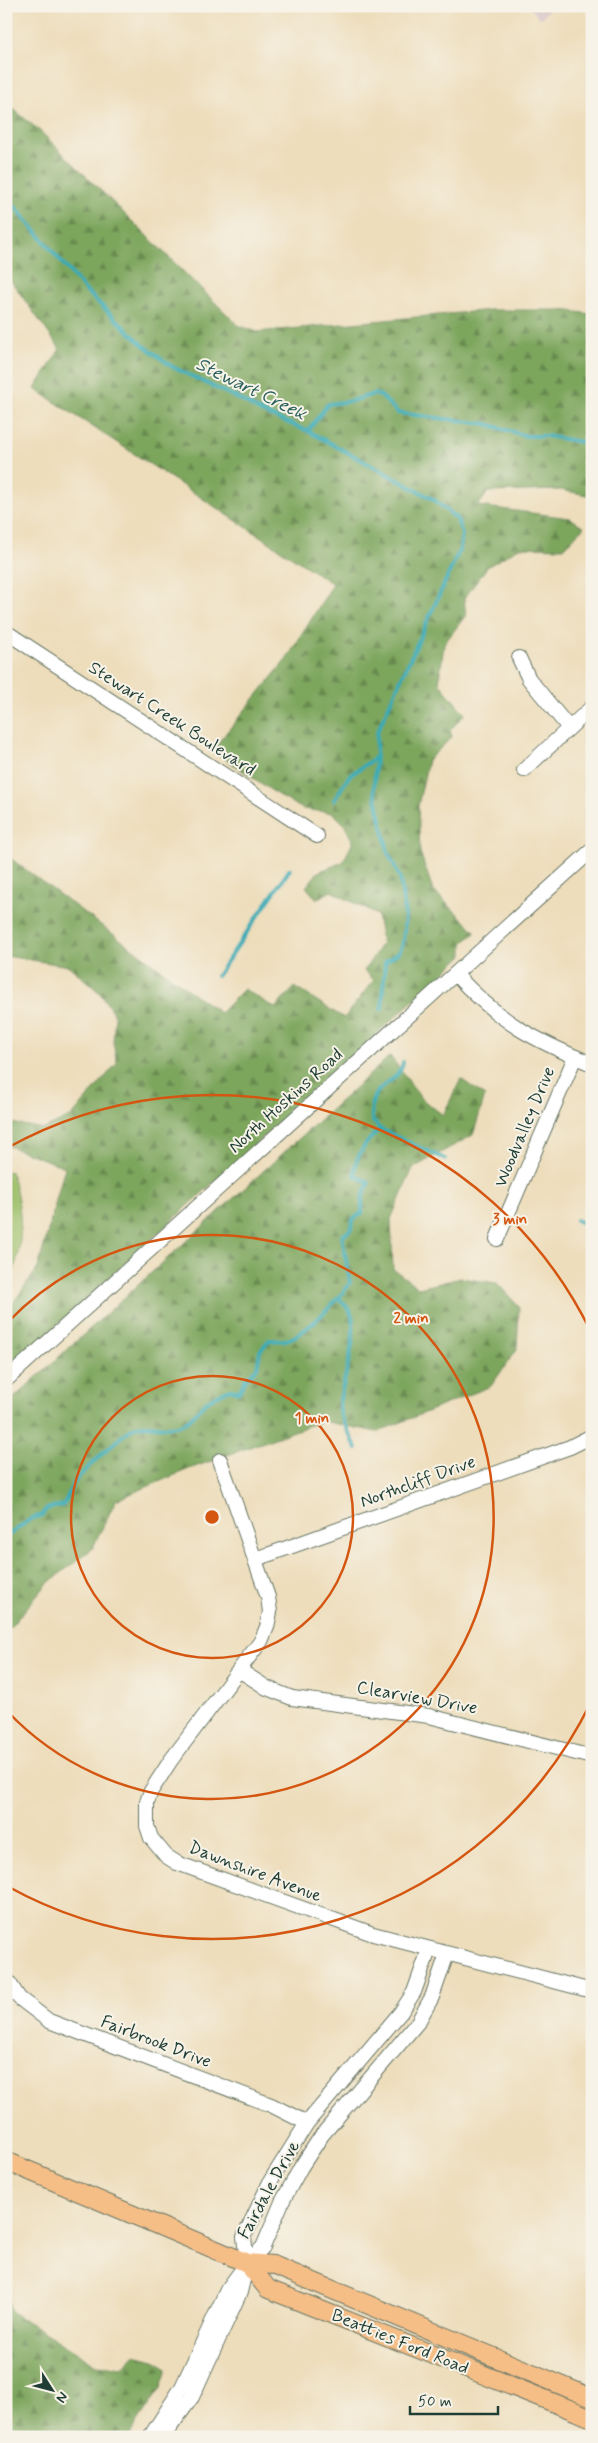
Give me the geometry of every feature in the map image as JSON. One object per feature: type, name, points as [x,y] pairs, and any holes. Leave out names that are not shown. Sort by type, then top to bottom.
[{"type":"main road","name":"Beatties Ford Road","points":[[6,2161],[247,2263],[273,2265],[592,2398]]},
{"type":"main road","name":"Beatties Ford Road","points":[[247,2263],[268,2289],[592,2418]]},
{"type":"street","name":"Stewart Creek Boulevard","points":[[6,632],[316,836]]},
{"type":"street","points":[[519,658],[529,679],[569,728]]},
{"type":"street","points":[[524,770],[592,707]]},
{"type":"street","name":"North Hoskins Road","points":[[6,1380],[592,850]]},
{"type":"street","points":[[456,975],[496,1014],[515,1027],[538,1041],[592,1064]]},
{"type":"street","name":"Woodvalley Drive","points":[[497,1239],[576,1057]]},
{"type":"street","name":"Northcliff Drive","points":[[256,1559],[570,1447],[592,1436]]},
{"type":"street","name":"Dawnshire Avenue","points":[[220,1460],[256,1559],[268,1597],[270,1612],[267,1627],[261,1641],[171,1760],[151,1791],[146,1813],[147,1826],[156,1846],[177,1863],[336,1922],[428,1950],[592,1991]]},
{"type":"street","name":"Clearview Drive","points":[[239,1670],[267,1688],[292,1698],[429,1716],[592,1757]]},
{"type":"street","name":"Fairdale Drive","points":[[247,2263],[244,2238],[270,2180],[306,2123],[406,2005],[414,1992],[428,1950]]},
{"type":"street","name":"Fairdale Drive","points":[[247,2263],[263,2247],[282,2202],[322,2135],[418,2022],[432,1997],[447,1954]]},
{"type":"street","name":"Fairbrook Drive","points":[[8,1986],[26,2005],[49,2021],[271,2105],[306,2123]]},
{"type":"street","points":[[357,2064],[371,2076]]},
{"type":"street","points":[[293,2142],[310,2153]]},
{"type":"street","points":[[150,2437],[182,2387],[227,2290],[247,2263]]},
{"type":"street","points":[[163,2437],[192,2397],[211,2359],[242,2286],[247,2263]]},
{"type":"shaded area","points":[[529,6],[552,6],[540,19]]},
{"type":"green space","points":[[6,103],[40,131],[238,325],[257,332],[491,310],[561,310],[592,314],[592,496],[561,490],[488,492],[478,506],[570,518],[584,527],[564,548],[520,547],[487,567],[464,599],[466,615],[444,644],[439,683],[465,714],[450,730],[452,737],[428,760],[418,806],[420,852],[433,890],[476,932],[463,943],[463,955],[6,1372],[6,1313],[38,1268],[65,1167],[6,1145],[6,1122],[44,1129],[72,1116],[117,1063],[113,1042],[115,1016],[100,993],[69,966],[6,956],[6,855],[220,1013],[244,989],[275,1008],[295,987],[344,1018],[374,980],[364,971],[382,943],[377,915],[331,891],[317,899],[306,887],[318,872],[343,862],[353,842],[344,824],[333,813],[303,809],[281,797],[212,750],[286,660],[333,584],[35,389],[60,349],[11,281],[6,279]]},
{"type":"green space","points":[[390,1056],[423,1100],[443,1115],[461,1079],[485,1096],[473,1135],[413,1168],[391,1219],[393,1269],[419,1288],[461,1278],[497,1283],[519,1307],[517,1349],[491,1386],[377,1432],[322,1421],[189,1469],[116,1500],[92,1549],[48,1583],[6,1632],[6,1405]]},
{"type":"green space","points":[[6,1171],[11,1172],[15,1187],[20,1217],[20,1231],[17,1260],[6,1289]]},
{"type":"green space","points":[[6,2278],[10,2311],[97,2365],[124,2367],[135,2355],[158,2361],[167,2369],[161,2388],[128,2437],[6,2437]]},
{"type":"waterway","points":[[6,196],[86,291],[142,344],[171,366],[241,400],[261,412],[308,431],[433,499],[457,519],[462,534],[460,549],[377,732],[374,789],[388,852],[400,878],[405,916],[403,943],[399,952],[385,962],[382,1009]]},
{"type":"waterway","name":"Stewart Creek","points":[[308,431],[328,404],[351,401],[374,394],[381,396],[398,413],[487,424],[526,436],[547,436],[592,444]]},
{"type":"waterway","points":[[334,800],[349,776],[375,758]]},
{"type":"waterway","points":[[217,976],[290,869]]},
{"type":"waterway","points":[[403,1062],[397,1074],[374,1096],[372,1120],[380,1129],[445,1159]]},
{"type":"waterway","points":[[6,1537],[32,1518],[41,1516],[46,1509],[63,1505],[77,1479],[130,1430],[140,1425],[168,1427],[180,1425],[194,1415],[206,1402],[230,1389],[239,1392],[245,1380],[257,1368],[260,1351],[269,1340],[292,1338],[310,1325],[338,1298],[350,1283],[342,1236],[352,1229],[353,1219],[362,1213],[362,1198],[369,1182],[355,1176],[356,1163],[370,1138],[380,1129]]},
{"type":"waterway","points":[[576,1220],[592,1227]]},
{"type":"waterway","points":[[340,1298],[351,1313],[353,1334],[339,1405],[341,1417],[357,1449]]}]
